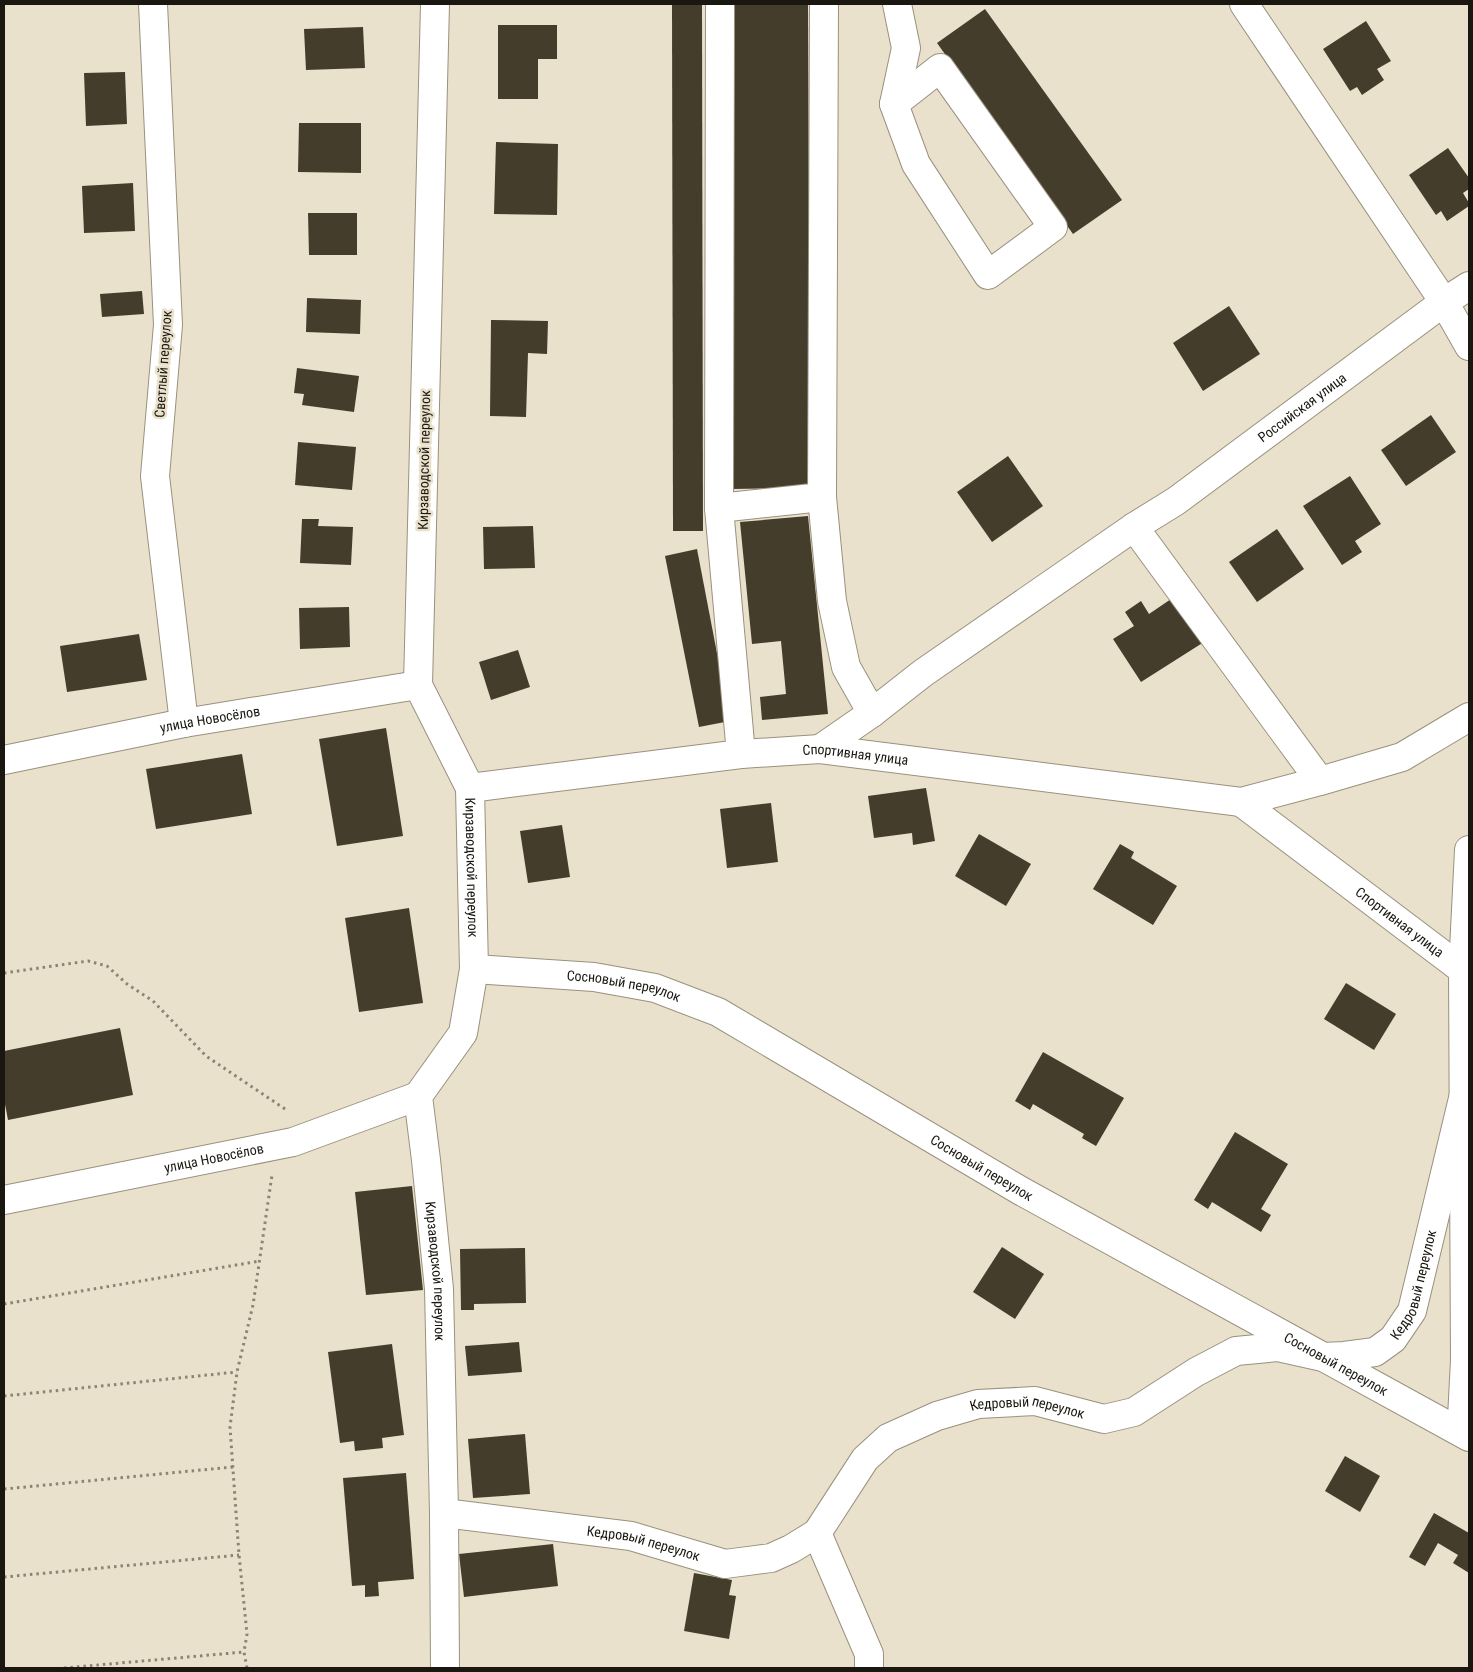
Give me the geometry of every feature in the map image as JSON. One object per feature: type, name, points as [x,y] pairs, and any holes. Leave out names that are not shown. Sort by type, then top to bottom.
[{"type":"street","name":"Светлый переулок","points":[[154,4],[168,325],[155,476],[184,723]]},
{"type":"street","name":"Кирзаводской переулок","points":[[435,4],[418,684],[470,788],[474,969],[463,1034],[418,1096],[439,1289],[445,1668]]},
{"type":"street","points":[[720,4],[719,508],[741,754]]},
{"type":"street","points":[[824,4],[822,497],[832,601],[846,667],[872,713]]},
{"type":"street","points":[[894,104],[940,68],[1053,228],[988,275],[916,164],[894,104],[906,48],[897,4]]},
{"type":"street","points":[[1244,4],[1444,302],[1469,346]]},
{"type":"street","name":"Российская улица","points":[[820,749],[872,713],[923,673],[1134,527],[1176,501],[1444,302],[1469,286]]},
{"type":"street","points":[[719,508],[822,497]]},
{"type":"street","points":[[1134,527],[1320,781]]},
{"type":"street","name":"улица Новосёлов","points":[[4,760],[184,723],[418,684]]},
{"type":"street","name":"Спортивная улица","points":[[470,788],[741,754],[820,749],[1241,802],[1402,757],[1469,717]]},
{"type":"street","name":"Спортивная улица","points":[[1241,802],[1463,970]]},
{"type":"street","name":"Спортивная улица","points":[[1463,970],[1469,850]]},
{"type":"street","name":"Сосновый переулок","points":[[474,969],[594,977],[655,988],[718,1012],[1021,1191],[1469,1437]]},
{"type":"street","points":[[1463,970],[1465,1360],[1462,1418],[1469,1429]]},
{"type":"street","name":"Кедровый переулок","points":[[444,1513],[631,1536],[725,1564],[771,1558],[791,1550],[816,1533],[865,1459],[888,1438],[938,1416],[978,1404],[1035,1401],[1104,1419],[1134,1412],[1196,1372],[1236,1351],[1278,1347],[1323,1357],[1375,1352],[1393,1339],[1412,1311],[1465,1090]]},
{"type":"street","name":"улица Новосёлов","points":[[4,1200],[293,1142],[418,1096]]},
{"type":"street","points":[[816,1533],[873,1664]]},
{"type":"path","points":[[4,973],[88,960],[107,966],[127,984],[153,1001],[206,1056],[323,1132]]},
{"type":"path","points":[[247,1668],[244,1652],[247,1634],[230,1428],[237,1372],[253,1305],[276,1145]]},
{"type":"path","points":[[4,1304],[260,1261]]},
{"type":"path","points":[[4,1396],[237,1372]]},
{"type":"path","points":[[4,1489],[233,1467]]},
{"type":"path","points":[[4,1577],[239,1555]]},
{"type":"path","points":[[64,1668],[244,1652]]},
{"type":"building","points":[[672,4],[702,4],[703,531],[673,531]]},
{"type":"building","points":[[735,4],[808,4],[810,488],[731,489]]},
{"type":"building","points":[[985,9],[1122,200],[1073,234],[937,43]]},
{"type":"building","points":[[1366,21],[1391,61],[1377,69],[1384,80],[1362,95],[1357,87],[1350,91],[1323,49]]},
{"type":"building","points":[[498,25],[557,25],[557,59],[538,59],[538,99],[498,99]]},
{"type":"building","points":[[363,27],[365,68],[306,70],[304,29]]},
{"type":"building","points":[[125,72],[127,124],[86,126],[84,73]]},
{"type":"building","points":[[299,123],[361,123],[361,173],[298,172]]},
{"type":"building","points":[[496,142],[558,144],[557,215],[494,214]]},
{"type":"building","points":[[1448,148],[1469,178],[1469,189],[1463,193],[1469,206],[1447,221],[1441,211],[1436,215],[1409,175]]},
{"type":"building","points":[[133,183],[135,231],[84,233],[82,186]]},
{"type":"building","points":[[308,213],[357,213],[357,255],[309,255]]},
{"type":"building","points":[[142,291],[144,314],[102,317],[100,294]]},
{"type":"building","points":[[307,298],[361,300],[360,334],[306,332]]},
{"type":"building","points":[[1229,306],[1260,354],[1203,391],[1173,343]]},
{"type":"building","points":[[491,320],[548,321],[547,354],[528,353],[526,417],[490,416]]},
{"type":"building","points":[[297,368],[359,376],[354,412],[302,405],[304,394],[294,393]]},
{"type":"building","points":[[1431,415],[1456,452],[1406,486],[1381,450]]},
{"type":"building","points":[[298,442],[356,447],[352,490],[295,485]]},
{"type":"building","points":[[1008,456],[1043,506],[992,542],[957,492]]},
{"type":"building","points":[[1350,476],[1381,524],[1355,541],[1362,552],[1342,565],[1303,506]]},
{"type":"building","points":[[808,516],[828,714],[762,720],[760,697],[786,694],[781,641],[752,644],[740,522]]},
{"type":"building","points":[[302,519],[319,519],[318,526],[353,527],[351,565],[300,563]]},
{"type":"building","points":[[533,526],[535,568],[484,569],[483,527]]},
{"type":"building","points":[[1277,529],[1304,569],[1257,602],[1229,562]]},
{"type":"building","points":[[697,549],[730,721],[699,727],[665,556]]},
{"type":"building","points":[[1174,597],[1204,642],[1141,682],[1113,639],[1134,626],[1125,612],[1141,601],[1149,614]]},
{"type":"building","points":[[349,607],[350,647],[300,649],[299,608]]},
{"type":"building","points":[[139,634],[147,680],[67,692],[60,646]]},
{"type":"building","points":[[518,650],[530,687],[491,700],[479,662]]},
{"type":"building","points":[[386,728],[403,836],[337,846],[319,739]]},
{"type":"building","points":[[242,754],[252,814],[156,829],[146,769]]},
{"type":"building","points":[[926,788],[935,841],[913,845],[912,833],[874,838],[868,796]]},
{"type":"building","points":[[771,803],[778,862],[727,868],[720,809]]},
{"type":"building","points":[[562,825],[570,877],[528,883],[520,831]]},
{"type":"building","points":[[979,834],[1031,864],[1006,906],[955,876]]},
{"type":"building","points":[[1120,844],[1134,852],[1131,858],[1177,886],[1153,925],[1093,889]]},
{"type":"building","points":[[409,908],[423,1003],[359,1012],[345,918]]},
{"type":"building","points":[[1346,983],[1396,1014],[1374,1050],[1324,1019]]},
{"type":"building","points":[[120,1028],[133,1095],[8,1120],[4,1099],[4,1051]]},
{"type":"building","points":[[1043,1052],[1124,1098],[1096,1146],[1082,1138],[1084,1134],[1033,1104],[1030,1110],[1015,1101]]},
{"type":"building","points":[[1235,1132],[1288,1164],[1261,1209],[1271,1215],[1261,1232],[1212,1202],[1208,1209],[1194,1200]]},
{"type":"building","points":[[412,1186],[423,1290],[366,1295],[355,1192]]},
{"type":"building","points":[[1002,1247],[1044,1274],[1015,1319],[973,1292]]},
{"type":"building","points":[[525,1248],[526,1303],[474,1304],[474,1310],[461,1310],[460,1249]]},
{"type":"building","points":[[519,1342],[522,1372],[468,1376],[465,1346]]},
{"type":"building","points":[[392,1344],[404,1435],[382,1438],[383,1448],[355,1451],[354,1441],[340,1443],[328,1352]]},
{"type":"building","points":[[525,1434],[530,1494],[473,1498],[468,1439]]},
{"type":"building","points":[[1345,1456],[1380,1476],[1360,1512],[1325,1491]]},
{"type":"building","points":[[406,1473],[414,1579],[378,1582],[379,1596],[365,1597],[365,1585],[352,1586],[343,1478]]},
{"type":"building","points":[[1434,1513],[1469,1533],[1469,1573],[1453,1563],[1458,1555],[1438,1543],[1425,1566],[1409,1557]]},
{"type":"building","points":[[553,1544],[558,1586],[464,1597],[459,1554]]},
{"type":"building","points":[[694,1573],[732,1580],[729,1595],[736,1596],[729,1639],[684,1631]]}]
